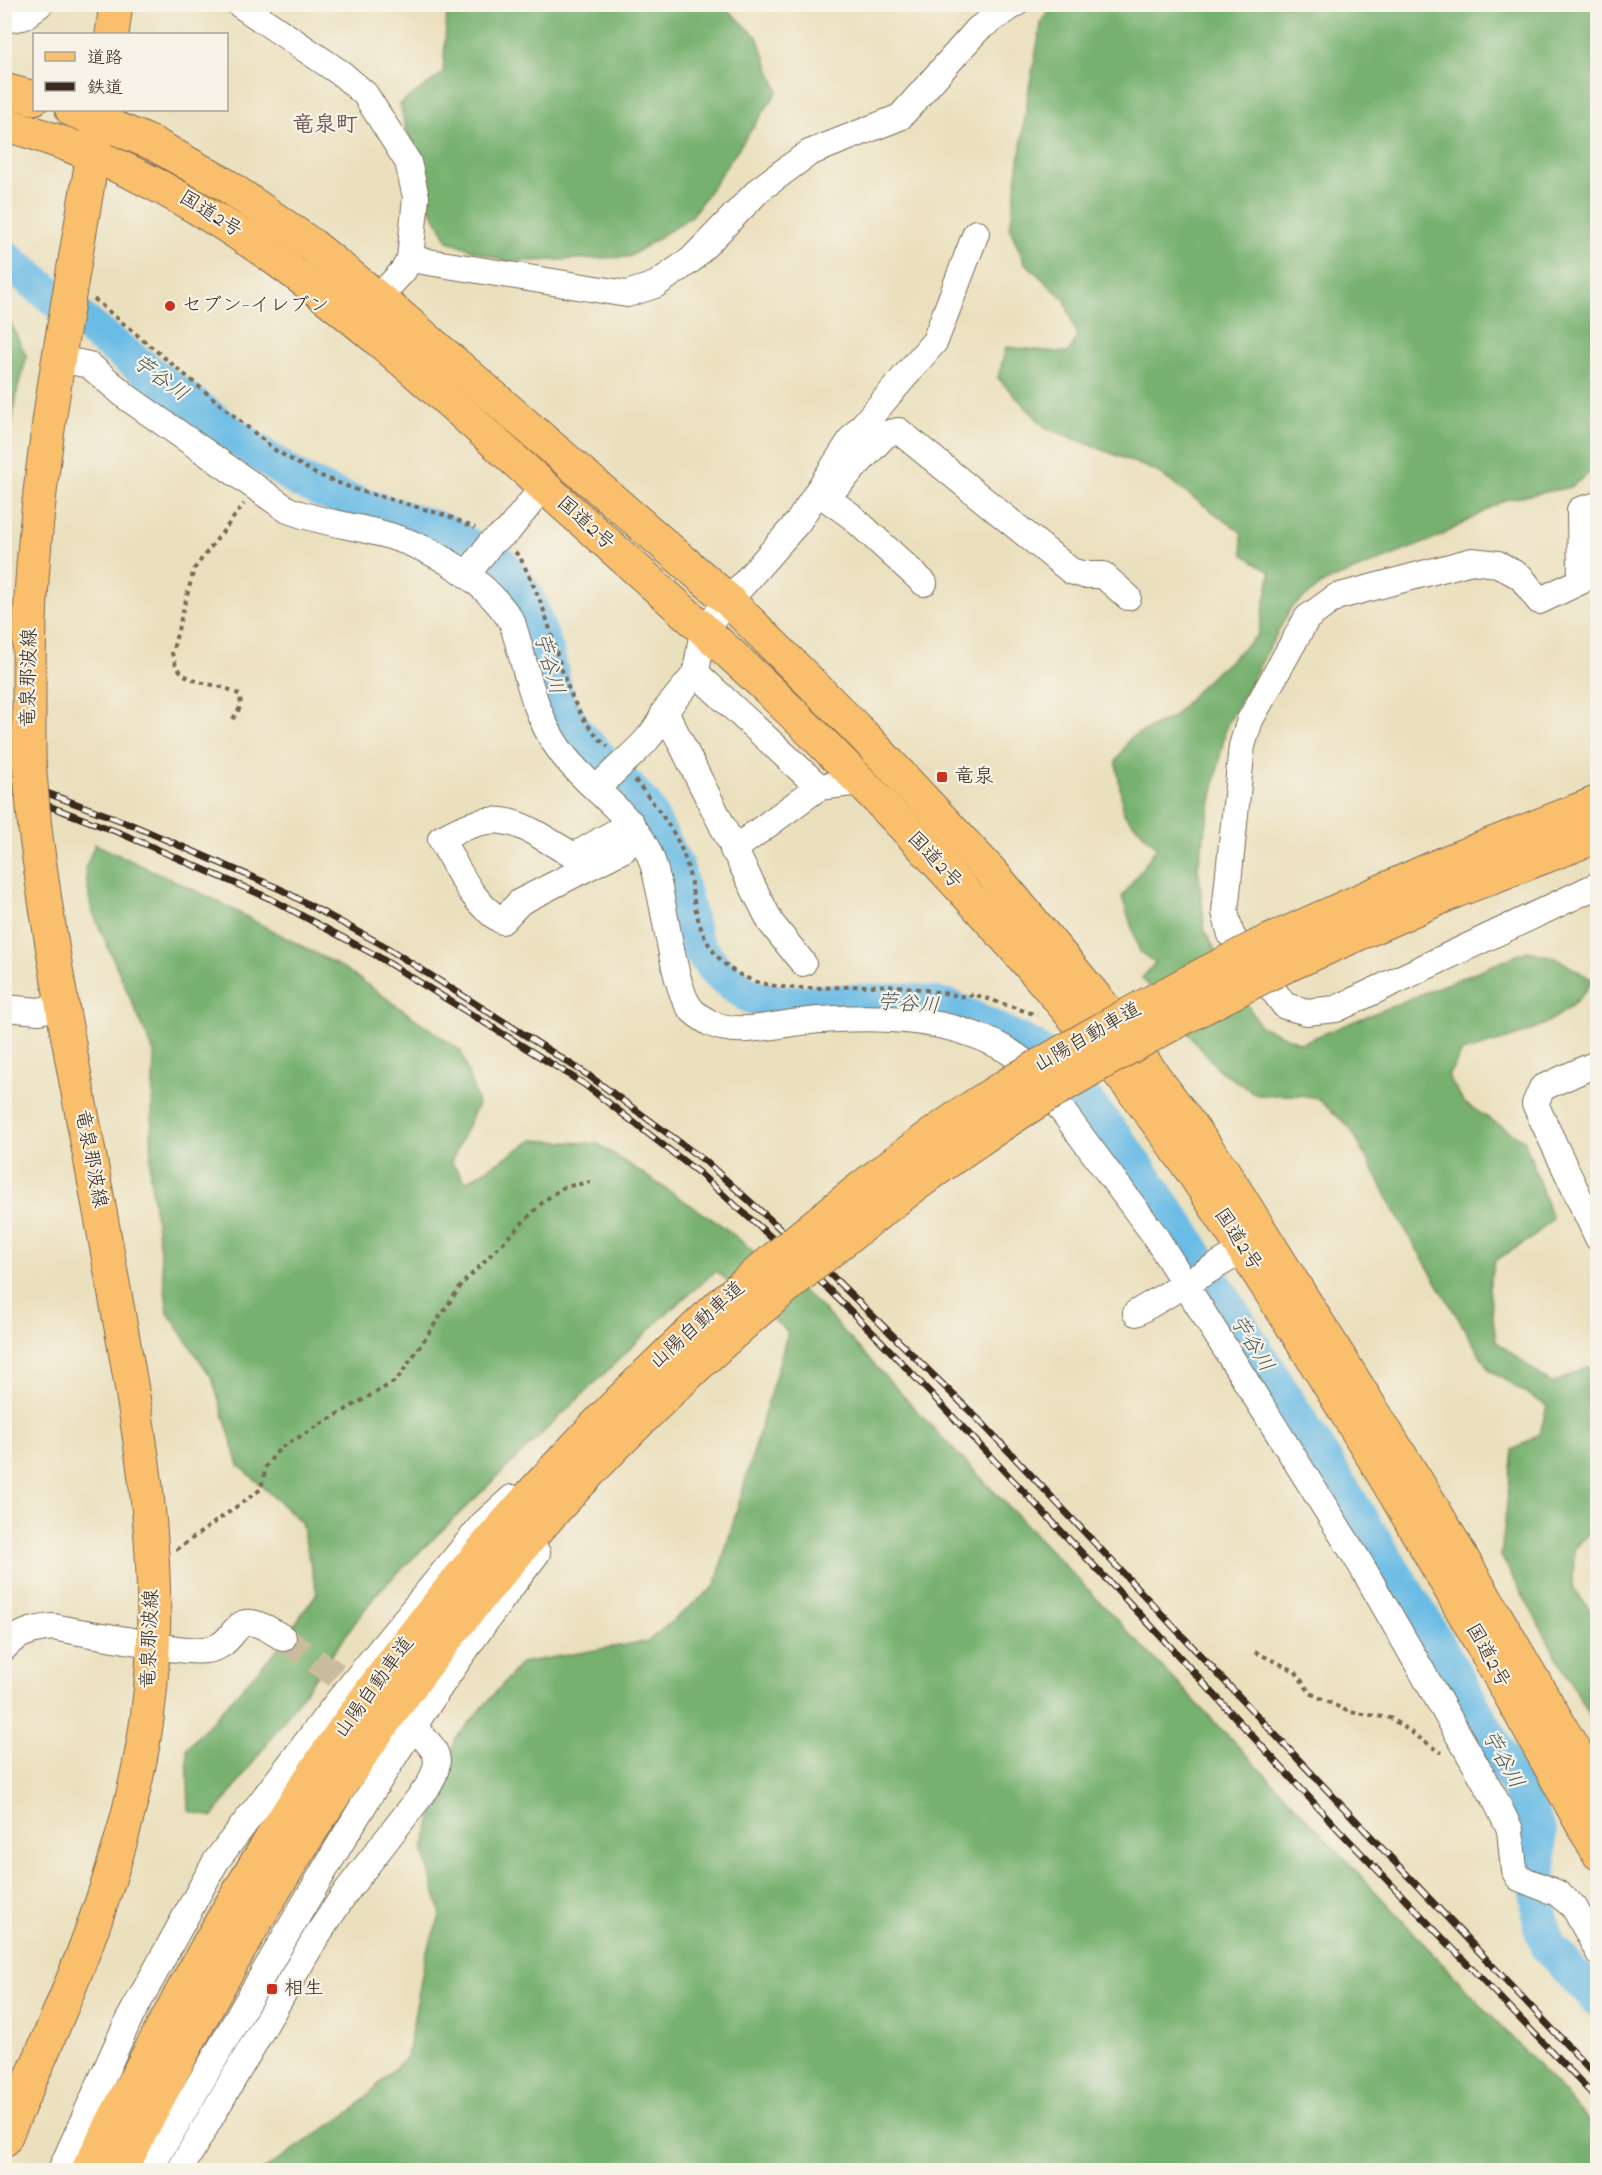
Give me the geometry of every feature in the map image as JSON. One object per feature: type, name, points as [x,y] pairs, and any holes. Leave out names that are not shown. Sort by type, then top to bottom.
[{"type":"main road","points":[[112,33],[116,4]]},
{"type":"main road","points":[[4,90],[33,98]]},
{"type":"main road","name":"竜泉那波線","points":[[4,2140],[74,1977],[122,1841],[147,1718],[154,1645],[149,1493],[135,1402],[62,1006],[35,829],[29,762],[29,649],[33,567],[41,480],[93,156],[90,113]]},
{"type":"main road","name":"国道2号","points":[[90,113],[154,144],[226,185],[304,238],[378,298],[727,599],[861,732],[993,874],[1102,1005],[1222,1169],[1427,1498],[1598,1791]]},
{"type":"main road","name":"国道2号","points":[[4,124],[35,133],[93,156],[175,193],[226,223],[331,301],[407,365],[768,690],[860,782],[977,906],[1062,1004],[1137,1096],[1207,1193],[1231,1257],[1408,1514],[1598,1853]]},
{"type":"main road","name":"山陽自動車道","points":[[88,2170],[153,2044],[218,1929],[297,1799],[351,1719],[473,1560],[524,1500],[634,1405],[740,1307],[1007,1122],[1086,1072],[1181,1018],[1269,957],[1444,863],[1598,802]]},
{"type":"main road","name":"山陽自動車道","points":[[1269,957],[1456,891],[1598,836]]},
{"type":"main road","name":"山陽自動車道","points":[[121,2170],[179,2057],[249,1934],[303,1843],[375,1735],[486,1589],[550,1515],[634,1405]]},
{"type":"street","points":[[4,20],[23,17],[40,4]]},
{"type":"street","points":[[240,4],[342,74],[365,94],[408,162],[416,197],[410,259],[403,271],[378,298]]},
{"type":"street","points":[[410,259],[627,294],[655,285],[691,260],[760,189],[809,153],[900,117],[978,29],[1015,4]]},
{"type":"street","points":[[599,787],[660,724],[665,711],[696,673],[703,630],[727,599],[798,522],[819,495],[852,438],[935,341],[976,233]]},
{"type":"street","points":[[62,344],[128,398],[256,490],[288,510],[313,519],[390,536],[469,572],[501,606],[512,622],[546,731],[561,753],[599,787],[640,833],[652,859],[679,981],[691,1009],[712,1024],[740,1029],[827,1019],[870,1019],[922,1024],[991,1041],[1012,1052],[1029,1066],[1188,1283],[1361,1565],[1494,1797],[1510,1830],[1514,1870],[1519,1878],[1557,1893],[1574,1907],[1598,1951]]},
{"type":"street","points":[[819,495],[832,492],[886,434],[898,431],[1071,571],[1084,575],[1103,575],[1128,597]]},
{"type":"street","points":[[469,572],[494,542],[508,531],[543,487]]},
{"type":"street","points":[[819,495],[850,515],[924,583]]},
{"type":"street","points":[[1598,506],[1580,510],[1581,581],[1539,601],[1521,577],[1498,564],[1472,561],[1335,597],[1307,618],[1250,720],[1242,746],[1225,912],[1231,935],[1285,1006],[1308,1012],[1335,1009],[1598,885]]},
{"type":"street","points":[[696,673],[819,787]]},
{"type":"street","points":[[665,711],[771,923],[803,963]]},
{"type":"street","points":[[733,850],[819,787],[860,782]]},
{"type":"street","points":[[577,863],[514,821],[469,823],[441,839],[474,897],[486,912],[502,921],[520,902],[577,863],[631,823]]},
{"type":"street","points":[[577,863],[624,849]]},
{"type":"street","points":[[4,1008],[39,1011],[62,1006]]},
{"type":"street","points":[[1596,1232],[1535,1104],[1542,1088],[1598,1063]]},
{"type":"street","points":[[1136,1313],[1231,1257]]},
{"type":"street","points":[[61,2170],[128,2021],[216,1861],[339,1700],[483,1524],[634,1405]]},
{"type":"street","points":[[148,2170],[348,1829],[420,1718],[634,1405]]},
{"type":"street","points":[[4,1648],[17,1636],[35,1629],[52,1627],[175,1649],[220,1646],[241,1624],[252,1622],[262,1624],[283,1638]]},
{"type":"street","points":[[180,2170],[316,1937],[346,1892],[429,1785],[438,1767],[437,1757],[433,1747],[421,1735]]},
{"type":"path","points":[[71,286],[275,450],[315,474],[354,489],[447,516],[520,557],[543,608],[561,673],[579,715],[592,734],[623,763],[663,816],[683,853],[701,930],[711,950],[743,977],[762,985],[786,988],[897,986],[968,998],[973,994],[1037,1016],[1047,1015],[1062,1004]]},
{"type":"path","points":[[233,719],[241,706],[240,695],[230,688],[193,681],[175,666],[172,653],[194,569],[256,490]]},
{"type":"path","points":[[153,1565],[261,1489],[266,1466],[280,1448],[397,1380],[462,1284],[478,1267],[545,1200],[564,1187],[590,1182]]},
{"type":"path","points":[[1256,1652],[1294,1671],[1310,1693],[1349,1712],[1390,1718],[1430,1743],[1448,1759]]},
{"type":"green space","points":[[441,4],[723,5],[757,37],[778,91],[692,216],[629,257],[506,262],[448,241],[421,192],[400,104],[443,73],[447,12]]},
{"type":"green space","points":[[1054,5],[1597,5],[1597,467],[1571,487],[1504,500],[1439,537],[1325,582],[1291,608],[1226,727],[1198,866],[1205,932],[1260,1026],[1301,1043],[1527,951],[1554,957],[1593,980],[1581,996],[1552,1020],[1517,1035],[1462,1052],[1448,1076],[1464,1103],[1525,1141],[1552,1219],[1531,1239],[1494,1261],[1489,1288],[1496,1341],[1552,1384],[1588,1367],[1597,1370],[1597,1527],[1574,1548],[1573,1588],[1597,1619],[1597,1723],[1590,1716],[1501,1556],[1513,1450],[1540,1434],[1547,1406],[1489,1370],[1399,1219],[1351,1129],[1317,1098],[1301,1095],[1257,1095],[1219,1070],[1142,978],[1155,963],[1140,952],[1122,897],[1157,847],[1124,814],[1116,761],[1131,737],[1173,717],[1202,685],[1258,635],[1271,573],[1243,554],[1241,532],[1156,471],[1045,427],[998,378],[1006,347],[1068,353],[1077,337],[1065,300],[1025,263],[1010,229],[1028,94],[1042,20]]},
{"type":"green space","points":[[5,317],[8,318],[27,357],[18,387],[5,466]]},
{"type":"green space","points":[[95,844],[211,898],[345,969],[461,1051],[478,1104],[451,1162],[466,1182],[533,1140],[598,1144],[724,1227],[819,1305],[932,1427],[1304,1815],[1597,2129],[1597,2170],[263,2170],[353,2110],[407,2056],[426,1953],[441,1914],[423,1849],[456,1738],[521,1663],[648,1641],[715,1586],[788,1332],[716,1271],[668,1312],[376,1594],[213,1817],[189,1811],[187,1748],[275,1652],[317,1593],[301,1522],[239,1465],[212,1378],[168,1313],[150,1176],[154,1053],[91,908],[85,869]]},
{"type":"waterway","name":"苧谷川","points":[[4,257],[107,341],[251,448],[297,479],[339,498],[445,532],[502,565],[525,595],[546,651],[557,701],[576,733],[644,805],[676,867],[695,943],[718,973],[752,997],[782,1003],[910,1001],[948,1007],[1032,1047],[1060,1070],[1125,1150],[1181,1231],[1422,1618],[1518,1787],[1539,1834],[1538,1897],[1541,1924],[1549,1948],[1598,2000]]},
{"type":"tunnel","points":[[283,1638],[369,1698]]},
{"type":"railway","points":[[4,777],[125,822],[280,889],[381,944],[588,1075],[705,1161],[826,1270],[982,1423],[1598,2078]]},
{"type":"railway","points":[[4,789],[120,833],[271,899],[377,956],[584,1084],[699,1173],[818,1279],[880,1340],[1153,1628],[1338,1829],[1598,2100]]},
{"type":"place","name":"セブン-イレブン","points":[[170,306]]},
{"type":"place","name":"竜泉","points":[[942,777]]},
{"type":"place","name":"相生","points":[[272,1989]]},
{"type":"district","name":"竜泉町","points":[[325,126]]}]
